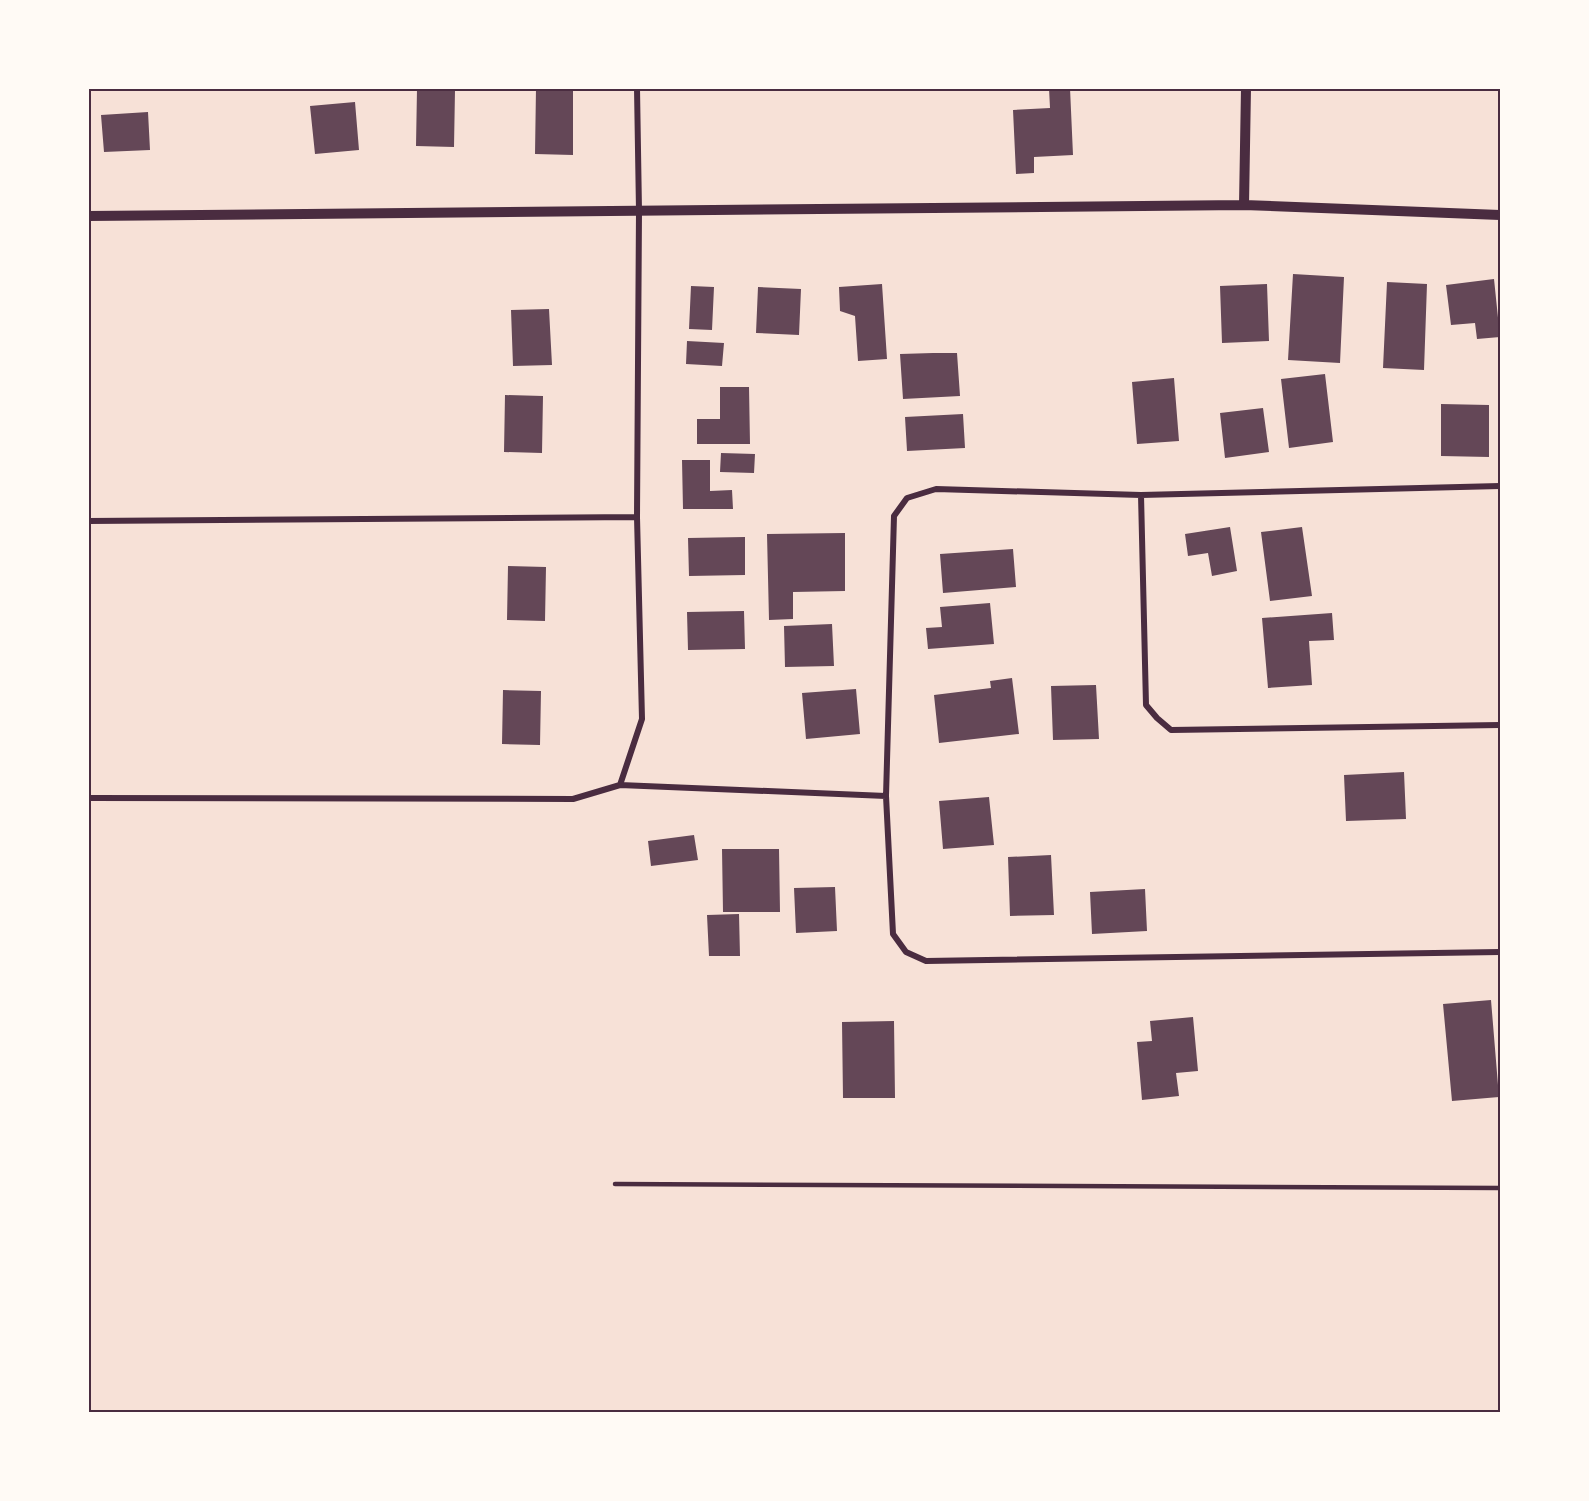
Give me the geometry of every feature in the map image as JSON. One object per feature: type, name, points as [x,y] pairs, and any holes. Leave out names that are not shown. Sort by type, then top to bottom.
[{"type":"street","points":[[620,785],[642,719],[637,517],[639,211],[637,88]]},
{"type":"street","points":[[1244,206],[1246,88]]},
{"type":"street","points":[[88,216],[1244,206],[1500,215]]},
{"type":"street","points":[[1500,486],[1141,495],[936,489],[908,498],[894,516],[886,796],[893,934],[906,952],[926,961],[1500,952]]},
{"type":"street","points":[[1141,495],[1146,705],[1171,730],[1500,725]]},
{"type":"street","points":[[88,521],[637,517]]},
{"type":"street","points":[[88,798],[573,799],[620,785],[886,796]]},
{"type":"lane","points":[[615,1184],[1500,1188]]},
{"type":"building","points":[[536,88],[573,88],[573,155],[535,154]]},
{"type":"building","points":[[1049,88],[1070,88],[1073,155],[1034,157],[1034,173],[1016,174],[1013,110],[1050,108]]},
{"type":"building","points":[[417,89],[455,90],[454,147],[416,146]]},
{"type":"building","points":[[355,102],[359,150],[315,154],[310,106]]},
{"type":"building","points":[[148,112],[150,150],[104,152],[101,115]]},
{"type":"building","points":[[1293,274],[1344,277],[1340,363],[1288,360]]},
{"type":"building","points":[[1494,279],[1500,337],[1477,339],[1475,323],[1451,325],[1446,285]]},
{"type":"building","points":[[1387,282],[1427,284],[1424,370],[1383,368]]},
{"type":"building","points":[[882,284],[887,359],[858,361],[855,316],[840,311],[839,287]]},
{"type":"building","points":[[1267,284],[1269,341],[1222,343],[1220,286]]},
{"type":"building","points":[[691,286],[714,287],[712,330],[689,329]]},
{"type":"building","points":[[758,287],[801,289],[799,335],[756,333]]},
{"type":"building","points":[[549,309],[552,365],[513,366],[511,310]]},
{"type":"building","points":[[687,341],[724,343],[722,366],[686,364]]},
{"type":"building","points":[[957,353],[960,396],[903,399],[900,354]]},
{"type":"building","points":[[1325,374],[1333,442],[1289,448],[1281,379]]},
{"type":"building","points":[[1174,378],[1179,441],[1137,444],[1132,382]]},
{"type":"building","points":[[720,387],[749,387],[750,444],[697,444],[697,419],[720,419]]},
{"type":"building","points":[[505,395],[543,396],[542,453],[504,452]]},
{"type":"building","points":[[1441,404],[1489,405],[1489,457],[1441,456]]},
{"type":"building","points":[[1263,408],[1269,452],[1225,458],[1220,413]]},
{"type":"building","points":[[963,414],[965,448],[907,451],[905,417]]},
{"type":"building","points":[[721,453],[755,454],[754,473],[720,472]]},
{"type":"building","points":[[682,460],[710,460],[710,491],[732,490],[733,509],[683,509]]},
{"type":"building","points":[[1230,527],[1237,571],[1212,576],[1208,553],[1188,556],[1185,534]]},
{"type":"building","points":[[1302,527],[1312,596],[1270,601],[1261,532]]},
{"type":"building","points":[[845,533],[845,591],[793,592],[793,619],[769,620],[767,534]]},
{"type":"building","points":[[745,537],[745,575],[689,576],[688,538]]},
{"type":"building","points":[[1013,549],[1016,587],[943,593],[940,554]]},
{"type":"building","points":[[508,566],[546,567],[545,621],[507,620]]},
{"type":"building","points":[[990,603],[994,644],[928,649],[926,628],[942,627],[940,607]]},
{"type":"building","points":[[744,611],[745,649],[688,650],[687,612]]},
{"type":"building","points":[[1332,613],[1334,640],[1309,641],[1312,685],[1268,688],[1262,618]]},
{"type":"building","points":[[832,624],[834,666],[785,667],[784,626]]},
{"type":"building","points":[[1012,678],[1019,734],[939,743],[934,695],[991,688],[990,681]]},
{"type":"building","points":[[1096,685],[1099,739],[1053,740],[1051,686]]},
{"type":"building","points":[[856,689],[860,734],[806,739],[802,693]]},
{"type":"building","points":[[503,690],[541,691],[540,745],[502,744]]},
{"type":"building","points":[[1404,772],[1406,819],[1346,821],[1344,775]]},
{"type":"building","points":[[989,797],[994,845],[943,849],[939,801]]},
{"type":"building","points":[[694,835],[698,860],[651,866],[648,841]]},
{"type":"building","points":[[722,849],[779,849],[780,912],[723,912]]},
{"type":"building","points":[[1051,855],[1054,915],[1010,916],[1008,857]]},
{"type":"building","points":[[835,887],[837,931],[796,933],[794,888]]},
{"type":"building","points":[[1145,889],[1147,931],[1092,934],[1090,892]]},
{"type":"building","points":[[739,914],[740,956],[709,956],[707,915]]},
{"type":"building","points":[[1491,1000],[1499,1097],[1452,1101],[1443,1004]]},
{"type":"building","points":[[1193,1017],[1198,1071],[1176,1073],[1179,1096],[1142,1100],[1137,1042],[1152,1041],[1150,1021]]},
{"type":"building","points":[[894,1021],[895,1098],[843,1098],[842,1022]]}]
